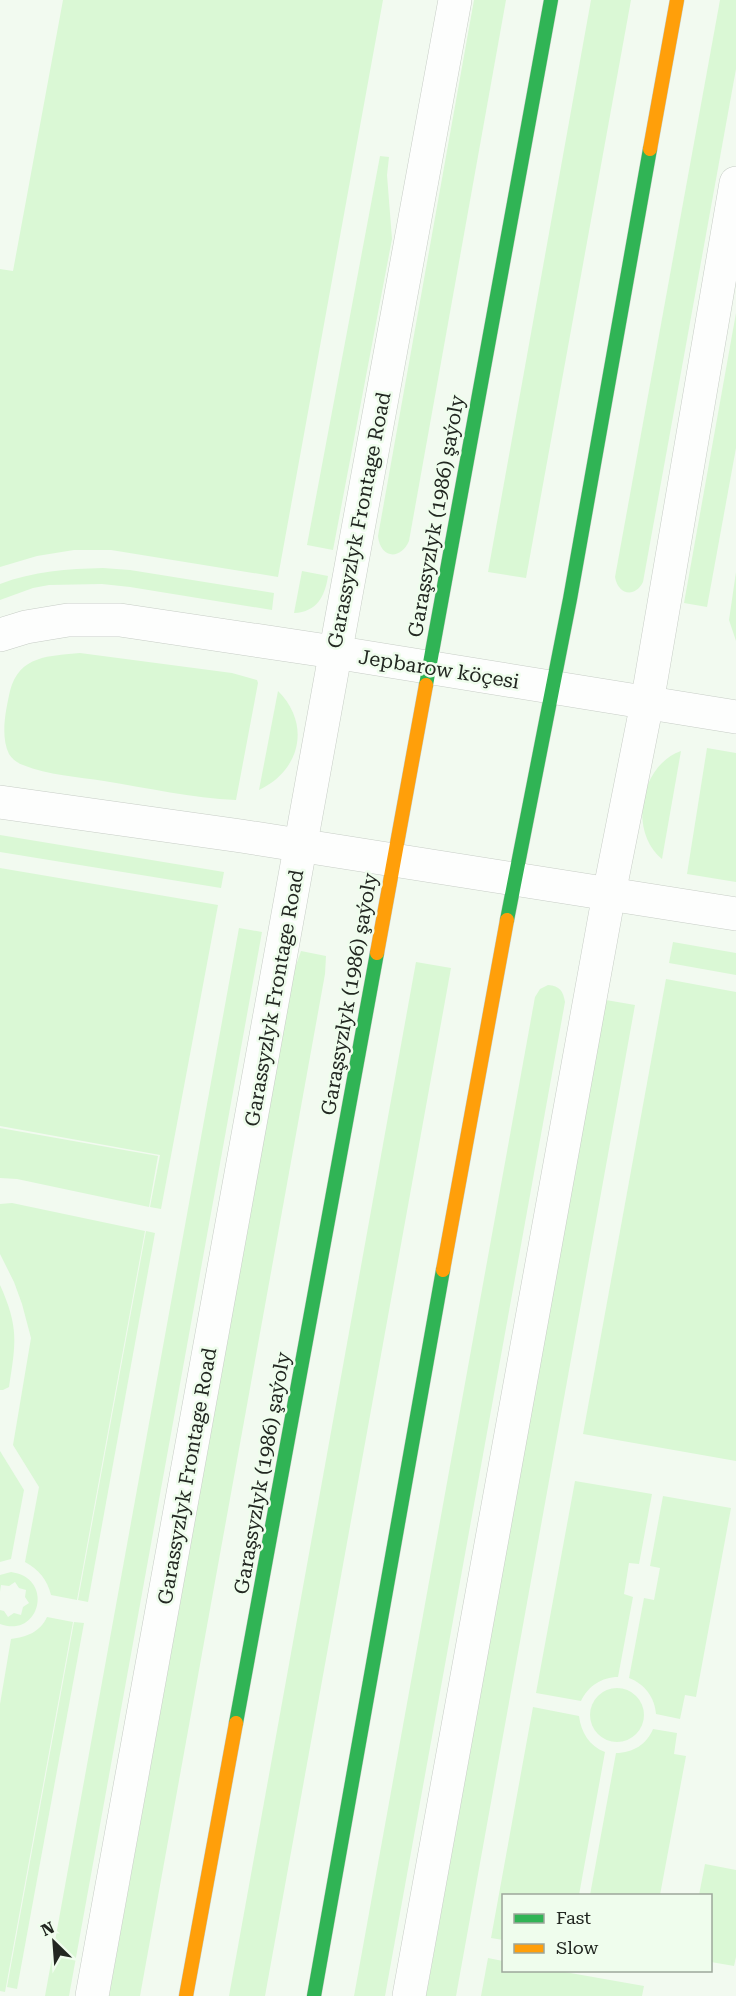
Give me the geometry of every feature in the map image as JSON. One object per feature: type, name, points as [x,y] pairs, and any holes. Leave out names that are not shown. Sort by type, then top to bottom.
[{"type":"main road","name":"Garaşsyzlyk (1986) şaýoly","points":[[186,1996],[551,0]]},
{"type":"main road","points":[[314,1996],[498,964],[553,687],[677,0]]},
{"type":"street","name":"Garassyzlyk Frontage Road","points":[[92,1996],[301,846],[334,652],[455,0]]},
{"type":"street","points":[[409,1996],[609,894],[647,703],[736,183]]},
{"type":"street","name":"Jepbarow köçesi","points":[[0,636],[26,627],[68,620],[120,620],[736,717]]},
{"type":"street","points":[[0,802],[736,914]]},
{"type":"green space","points":[[63,0],[383,0],[278,577],[111,550],[74,550],[37,556],[0,567],[0,269],[13,271]]},
{"type":"green space","points":[[474,0],[506,0],[409,541],[401,552],[391,554],[382,549],[378,536]]},
{"type":"green space","points":[[591,0],[631,0],[526,578],[488,572]]},
{"type":"green space","points":[[720,0],[736,0],[736,69],[643,582],[636,590],[627,592],[620,588],[615,577]]},
{"type":"green space","points":[[380,156],[389,157],[387,175],[392,239],[333,550],[307,545]]},
{"type":"green space","points":[[736,313],[736,448],[707,607],[684,603]]},
{"type":"green space","points":[[103,568],[130,570],[274,593],[272,610],[102,584],[49,585],[33,588],[0,600],[0,584],[25,576],[51,571]]},
{"type":"green space","points":[[302,571],[328,576],[327,583],[322,596],[314,606],[309,610],[294,613]]},
{"type":"green space","points":[[736,572],[736,641],[729,620]]},
{"type":"green space","points":[[80,653],[232,673],[257,680],[236,800],[186,795],[53,773],[23,765],[13,759],[6,747],[4,731],[14,679],[28,664],[37,660]]},
{"type":"green space","points":[[278,691],[295,718],[298,732],[297,745],[284,771],[259,790]]},
{"type":"green space","points":[[707,748],[736,753],[736,882],[687,874]]},
{"type":"green space","points":[[681,751],[662,859],[651,847],[645,833],[642,817],[643,800],[656,770],[667,759]]},
{"type":"green space","points":[[0,835],[224,872],[221,888],[0,852]]},
{"type":"green space","points":[[0,868],[218,905],[161,1209],[150,1207],[160,1155],[0,1126]]},
{"type":"green space","points":[[239,928],[262,932],[69,1996],[45,1996]]},
{"type":"green space","points":[[673,942],[736,953],[736,975],[669,963]]},
{"type":"green space","points":[[301,951],[326,956],[325,974],[140,1996],[109,1996],[295,968]]},
{"type":"green space","points":[[416,962],[451,968],[265,1996],[229,1996]]},
{"type":"green space","points":[[666,979],[736,992],[736,1461],[583,1434]]},
{"type":"green space","points":[[548,985],[560,990],[565,1002],[385,1996],[354,1996],[535,997],[540,989]]},
{"type":"green space","points":[[606,1000],[635,1005],[456,1996],[426,1996]]},
{"type":"green space","points":[[0,1128],[158,1156],[149,1207],[17,1179],[0,1178]]},
{"type":"green space","points":[[12,1203],[145,1231],[77,1600],[51,1595],[42,1576],[25,1562],[39,1487],[13,1445],[31,1338],[14,1282],[0,1254],[0,1204]]},
{"type":"green space","points":[[146,1231],[155,1233],[88,1602],[78,1600]]},
{"type":"green space","points":[[0,1285],[10,1312],[14,1335],[9,1387],[3,1390],[0,1390]]},
{"type":"green space","points":[[0,1451],[24,1490],[11,1559],[0,1562]]},
{"type":"green space","points":[[575,1481],[652,1494],[639,1564],[629,1563],[624,1594],[633,1597],[618,1677],[596,1683],[581,1701],[536,1693]]},
{"type":"green space","points":[[663,1496],[731,1508],[696,1697],[685,1695],[680,1719],[656,1714],[654,1702],[648,1692],[629,1678],[644,1598],[654,1600],[660,1568],[650,1566]]},
{"type":"green space","points":[[11,1572],[25,1577],[33,1585],[37,1595],[37,1606],[33,1616],[25,1623],[14,1626],[0,1624],[0,1610],[4,1611],[8,1617],[14,1613],[21,1615],[23,1607],[29,1603],[25,1597],[26,1590],[19,1588],[15,1582],[9,1586],[1,1585],[0,1592],[0,1575]]},
{"type":"green space","points":[[47,1617],[73,1622],[5,1992],[0,1991],[0,1704],[11,1639],[32,1633]]},
{"type":"green space","points":[[74,1622],[84,1623],[17,1989],[7,1987]]},
{"type":"green space","points":[[617,1688],[627,1690],[636,1696],[642,1705],[644,1715],[642,1725],[636,1734],[627,1740],[617,1742],[607,1740],[598,1734],[592,1725],[590,1715],[592,1705],[598,1696],[607,1690]]},
{"type":"green space","points":[[533,1707],[579,1716],[587,1738],[594,1746],[605,1752],[579,1894],[502,1894],[502,1940],[491,1938]]},
{"type":"green space","points":[[653,1729],[677,1733],[674,1754],[686,1756],[660,1894],[590,1894],[616,1753],[639,1747]]},
{"type":"green space","points":[[705,1864],[736,1870],[736,1957],[734,1966],[712,1962],[712,1894],[699,1894]]},
{"type":"green space","points":[[488,1958],[502,1961],[502,1972],[565,1972],[644,1986],[642,1996],[481,1996]]},
{"type":"traffic: fast","points":[[426,685],[551,0]]},
{"type":"traffic: fast","points":[[507,920],[570,599],[650,149]]},
{"type":"traffic: fast","points":[[236,1723],[377,953]]},
{"type":"traffic: fast","points":[[314,1996],[443,1270]]},
{"type":"traffic: slow","points":[[650,149],[677,0]]},
{"type":"traffic: slow","points":[[377,953],[426,685]]},
{"type":"traffic: slow","points":[[443,1270],[507,920]]},
{"type":"traffic: slow","points":[[186,1996],[236,1723]]}]
